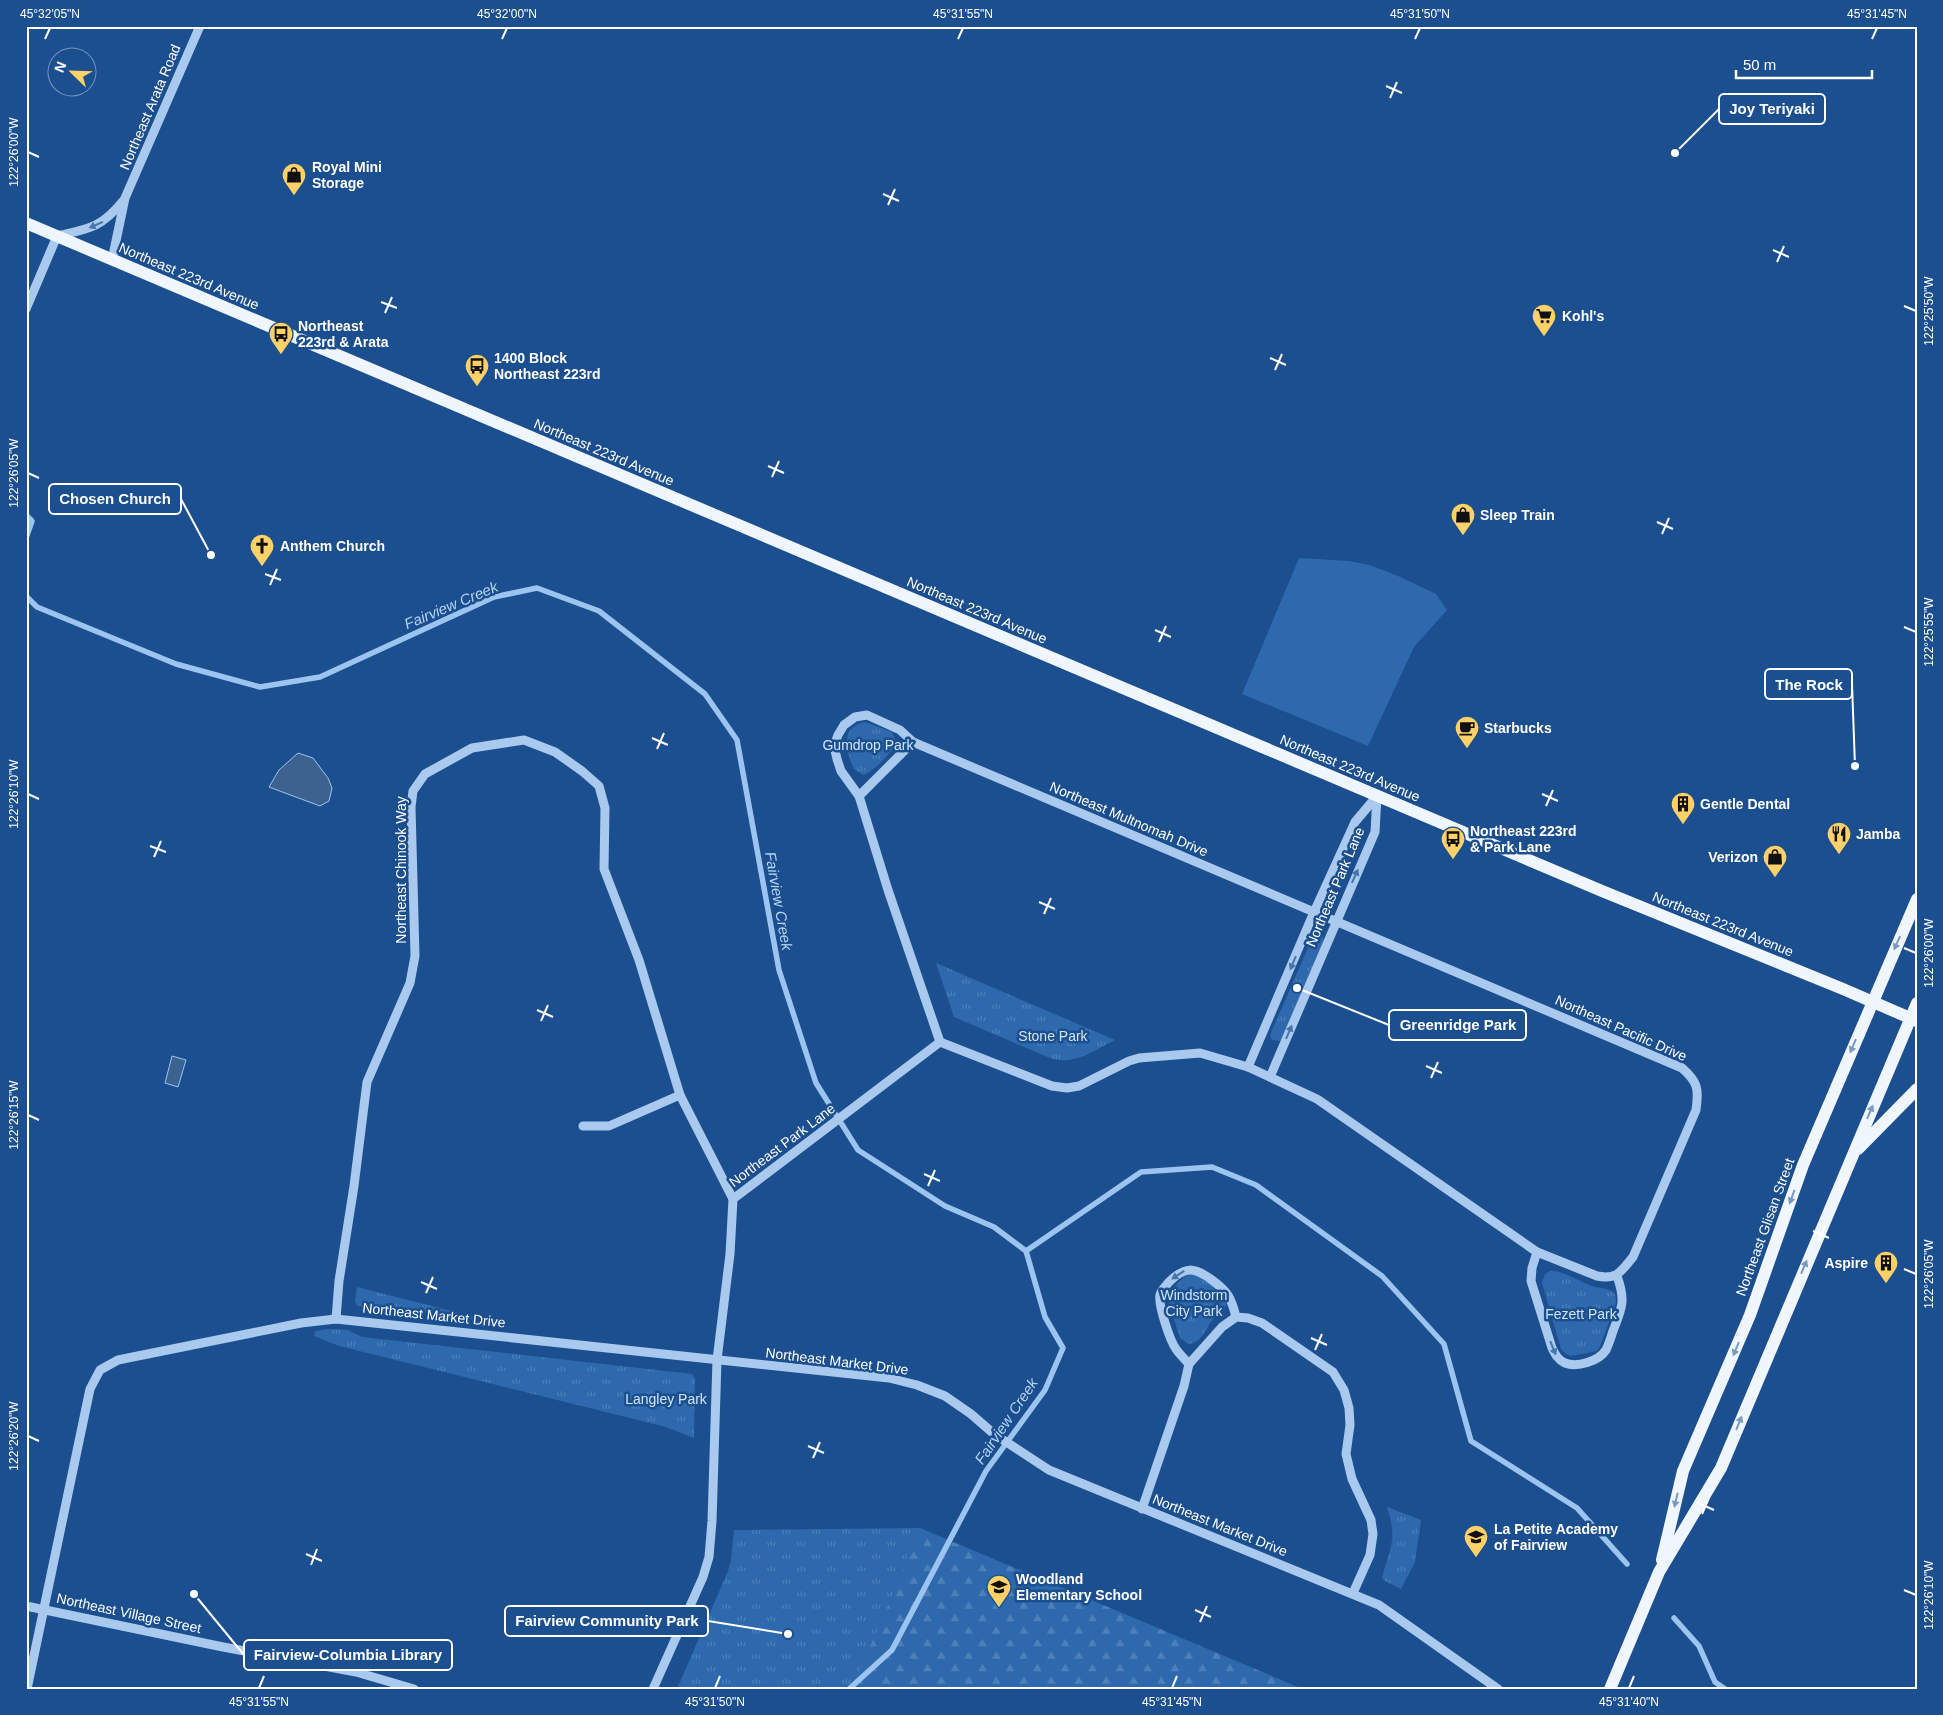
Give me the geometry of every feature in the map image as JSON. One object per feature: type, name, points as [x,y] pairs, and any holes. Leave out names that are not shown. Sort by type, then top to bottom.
[{"type":"main road","name":"Northeast 223rd Avenue","points":[[26,223],[1602,891],[1914,1019]]},
{"type":"main road","name":"Northeast Glisan Street","points":[[1659,1572],[1683,1471],[1750,1315],[1803,1165],[1917,898]]},
{"type":"main road","name":"Northeast Glisan Street","points":[[1610,1689],[1659,1572],[1720,1468],[1851,1157],[1914,1019],[1917,1003]]},
{"type":"main road","points":[[1851,1157],[1917,1088]]},
{"type":"street","name":"Northeast Arata Road","points":[[112,260],[125,198],[200,26]]},
{"type":"street","name":"Northeast Arata Road","points":[[57,236],[84,230],[102,222],[109,218],[125,198]]},
{"type":"street","points":[[26,309],[57,236]]},
{"type":"street","name":"Northeast Multnomah Drive","points":[[940,1042],[888,890],[859,796],[841,771],[837,759],[834,746],[838,735],[844,725],[855,717],[867,715],[900,730],[912,742],[1336,920]]},
{"type":"street","name":"Northeast Chinook Way","points":[[336,1318],[339,1281],[354,1186],[367,1082],[410,983],[415,956],[411,807],[413,791],[425,774],[472,748],[524,740],[555,752],[599,786],[604,808],[604,869],[639,960],[680,1095],[733,1199]]},
{"type":"street","points":[[859,796],[912,742]]},
{"type":"street","name":"Northeast Park Lane","points":[[1248,1068],[1314,912],[1355,822],[1377,796]]},
{"type":"street","name":"Northeast Park Lane","points":[[1270,1077],[1375,832],[1377,796]]},
{"type":"street","name":"Northeast Pacific Drive","points":[[1336,920],[1682,1068],[1693,1078],[1698,1093],[1696,1110],[1633,1257],[1617,1276]]},
{"type":"street","points":[[940,1042],[1052,1086],[1067,1088],[1079,1086],[1129,1061],[1140,1058],[1200,1053],[1248,1068],[1317,1099],[1537,1252],[1597,1276],[1606,1278],[1617,1276],[1623,1291],[1622,1306],[1606,1350],[1597,1359],[1575,1365],[1564,1363],[1556,1356],[1531,1281],[1532,1268],[1537,1252]]},
{"type":"street","name":"Northeast Park Lane","points":[[653,1689],[703,1577],[709,1557],[712,1521],[717,1360],[730,1254],[733,1199],[940,1042]]},
{"type":"street","points":[[583,1126],[610,1126],[680,1095]]},
{"type":"street","points":[[1189,1364],[1175,1348],[1160,1305],[1160,1294],[1165,1287],[1184,1271],[1191,1269],[1201,1273],[1228,1294],[1236,1317]]},
{"type":"street","points":[[1142,1509],[1184,1386],[1189,1364],[1222,1327],[1236,1317],[1248,1318],[1262,1323],[1333,1372],[1344,1390],[1349,1408],[1350,1426],[1346,1454],[1352,1478],[1371,1520],[1373,1534],[1370,1555],[1353,1593]]},
{"type":"street","points":[[27,1689],[90,1390],[100,1370],[118,1360],[301,1323],[336,1318]]},
{"type":"street","name":"Northeast Market Drive","points":[[336,1318],[889,1378],[918,1385],[945,1396],[971,1414],[994,1434],[1049,1470],[1380,1605],[1498,1689]]},
{"type":"street","name":"Northeast Village Street","points":[[26,1606],[223,1647],[356,1672],[414,1689]]},
{"type":"green space","points":[[1299,558],[1349,561],[1369,565],[1396,575],[1436,594],[1447,610],[1414,647],[1368,746],[1242,694]]},
{"type":"green space","name":"Gumdrop Park","points":[[865,722],[892,732],[896,742],[882,761],[863,775],[854,769],[847,748],[847,741],[851,729]]},
{"type":"green space","points":[[1314,934],[1323,937],[1323,942],[1282,1038],[1280,1041],[1272,1040],[1270,1035]]},
{"type":"green space","name":"Stone Park","points":[[936,963],[1115,1040],[1084,1056],[1059,1060],[1050,1058],[954,1017]]},
{"type":"green space","name":"Fezett Park","points":[[1550,1271],[1566,1274],[1592,1286],[1610,1290],[1615,1294],[1615,1307],[1597,1351],[1572,1356],[1566,1354],[1561,1349],[1542,1283],[1545,1274]]},
{"type":"green space","name":"Windstorm City Park","points":[[1191,1274],[1208,1282],[1219,1291],[1226,1301],[1226,1306],[1210,1323],[1199,1339],[1189,1344],[1180,1338],[1168,1295],[1184,1277]]},
{"type":"green space","points":[[357,1287],[491,1321],[357,1306],[355,1301]]},
{"type":"green space","name":"Langley Park","points":[[327,1329],[348,1330],[362,1337],[692,1374],[695,1379],[694,1438],[666,1427],[339,1346],[314,1336],[315,1331]]},
{"type":"green space","points":[[1387,1507],[1421,1520],[1415,1562],[1401,1589],[1382,1578],[1392,1543],[1392,1528]]},
{"type":"green space","name":"Woodland Elementary School","points":[[920,1528],[1303,1689],[851,1689]]},
{"type":"green space","points":[[921,1528],[852,1689],[677,1689],[728,1571],[734,1530]]},
{"type":"shaded area","points":[[298,753],[313,758],[328,778],[332,788],[329,801],[320,806],[269,787],[279,770]]},
{"type":"shaded area","points":[[172,1056],[186,1060],[178,1087],[165,1083]]},
{"type":"waterway","name":"Fairview Creek","points":[[26,515],[32,521],[26,538]]},
{"type":"waterway","name":"Fairview Creek","points":[[26,596],[37,607],[176,664],[260,687],[320,677],[494,597],[537,588],[599,611],[705,694],[737,740],[779,970],[816,1083],[858,1150],[945,1206],[994,1227],[1026,1251],[1045,1317],[1063,1348],[1045,1390],[986,1471],[892,1650],[849,1689]]},
{"type":"waterway","points":[[1026,1251],[1141,1172],[1212,1167],[1256,1185],[1382,1276],[1444,1344],[1471,1441],[1577,1508],[1627,1564]]},
{"type":"waterway","points":[[1674,1618],[1699,1646],[1715,1682],[1725,1689]]},
{"type":"place","name":"Joy Teriyaki","points":[[1675,153]]},
{"type":"place","name":"Royal Mini Storage","points":[[294,196]]},
{"type":"place","name":"Kohl's","points":[[1544,337]]},
{"type":"place","name":"Northeast 223rd & Arata","points":[[281,355]]},
{"type":"place","name":"1400 Block Northeast 223rd","points":[[477,387]]},
{"type":"place","name":"Sleep Train","points":[[1463,536]]},
{"type":"place","name":"Chosen Church","points":[[211,555]]},
{"type":"place","name":"Anthem Church","points":[[262,567]]},
{"type":"place","name":"Starbucks","points":[[1467,749]]},
{"type":"place","name":"The Rock","points":[[1855,766]]},
{"type":"place","name":"Gentle Dental","points":[[1683,825]]},
{"type":"place","name":"Jamba","points":[[1839,855]]},
{"type":"place","name":"Northeast 223rd & Park Lane","points":[[1453,860]]},
{"type":"place","name":"Verizon","points":[[1775,878]]},
{"type":"place","name":"Greenridge Park","points":[[1297,988]]},
{"type":"place","name":"Aspire","points":[[1886,1284]]},
{"type":"place","name":"La Petite Academy of Fairview","points":[[1476,1558]]},
{"type":"place","name":"Fairview-Columbia Library","points":[[194,1594]]},
{"type":"place","name":"Woodland Elementary School","points":[[999,1608]]},
{"type":"place","name":"Fairview Community Park","points":[[788,1634]]}]
